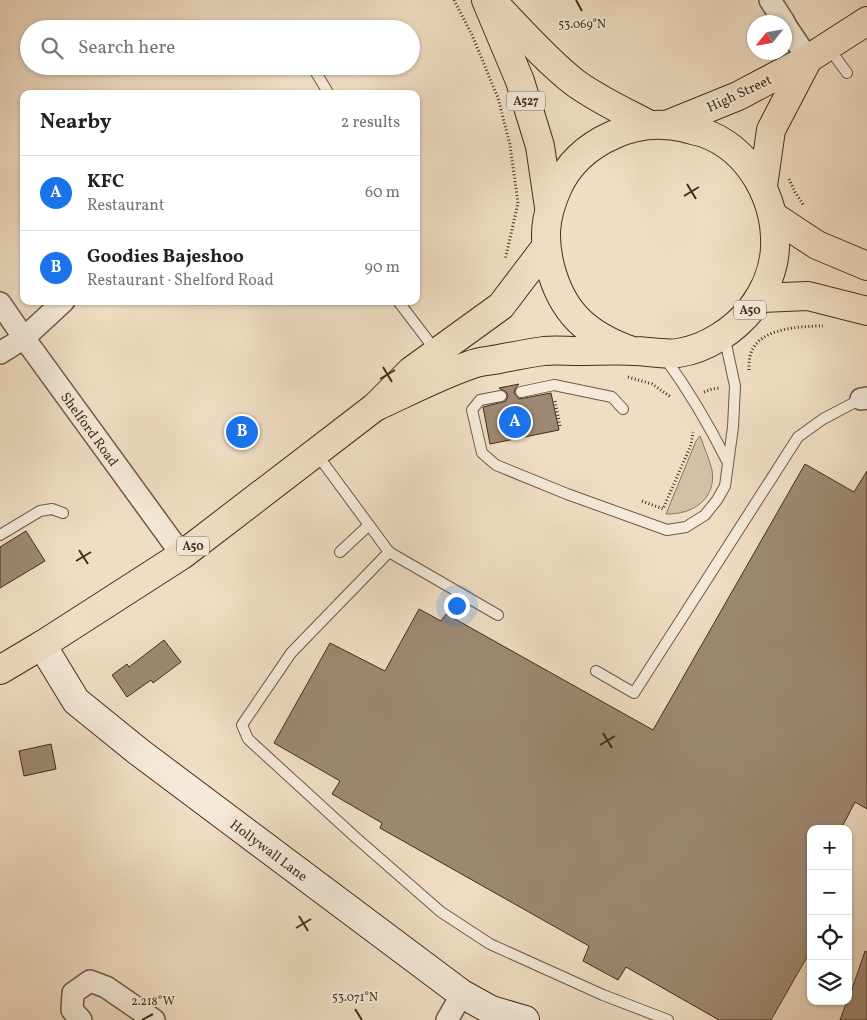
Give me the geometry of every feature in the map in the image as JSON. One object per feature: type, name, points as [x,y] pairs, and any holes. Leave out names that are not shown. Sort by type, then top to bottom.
[{"type":"main road","name":"A527","points":[[486,0],[520,80],[540,146],[550,207]]},
{"type":"main road","points":[[491,0],[540,52],[573,81],[591,93],[658,124]]},
{"type":"main road","name":"High Street","points":[[658,124],[738,96],[818,53],[867,21]]},
{"type":"main road","name":"High Street","points":[[762,186],[771,130],[818,53]]},
{"type":"main road","name":"A50","points":[[658,124],[706,133],[728,146],[747,164],[762,186],[773,216],[775,254],[770,273],[759,298],[744,318],[724,335],[687,351],[675,354],[632,351],[613,344],[594,333],[568,308],[555,286],[546,248],[545,228],[550,207],[562,178],[578,158],[598,142],[628,128],[658,124]]},
{"type":"main road","points":[[773,216],[817,245],[867,266]]},
{"type":"main road","name":"A50","points":[[0,670],[182,555],[316,453],[375,407],[411,372],[501,306],[546,248]]},
{"type":"main road","points":[[759,298],[808,296],[867,310]]},
{"type":"main road","points":[[375,407],[472,364],[545,351],[632,351]]},
{"type":"street","points":[[770,0],[779,15]]},
{"type":"street","points":[[792,30],[818,53]]},
{"type":"street","name":"Shelford Road","points":[[0,303],[182,555]]},
{"type":"street","points":[[0,354],[24,338],[60,305]]},
{"type":"street","name":"Hollywall Lane","points":[[42,645],[76,701],[146,758],[462,994],[491,1010],[524,1020]]},
{"type":"street","points":[[81,1020],[72,1010],[73,993],[90,981],[106,987],[154,1020]]},
{"type":"street","points":[[447,1020],[462,994]]},
{"type":"lane","points":[[818,53],[847,73]]},
{"type":"lane","points":[[317,75],[327,90]]},
{"type":"lane","points":[[401,305],[437,352]]},
{"type":"lane","points":[[501,396],[480,400],[472,410],[482,453],[496,465],[639,521],[667,530],[686,527],[705,515],[725,486],[736,386],[724,335]]},
{"type":"lane","points":[[661,353],[693,398],[727,461]]},
{"type":"lane","points":[[521,392],[554,385],[612,397],[623,409]]},
{"type":"lane","points":[[596,671],[634,693],[798,437],[823,418],[864,398]]},
{"type":"lane","points":[[316,453],[389,552],[498,615]]},
{"type":"lane","points":[[0,535],[40,511],[52,509],[63,513]]},
{"type":"lane","points":[[340,552],[369,524]]},
{"type":"lane","points":[[389,552],[291,653],[242,726],[248,739],[441,912],[490,944],[603,995],[668,1020]]},
{"type":"path","points":[[454,0],[472,35],[498,98],[510,144],[518,204],[504,262]]},
{"type":"path","points":[[786,172],[794,192],[809,213]]},
{"type":"path","points":[[693,398],[712,389],[750,384],[750,356],[759,340],[783,330],[824,326]]},
{"type":"path","points":[[642,500],[663,510],[691,445],[693,434],[690,425]]},
{"type":"shaded area","points":[[700,436],[712,470],[713,480],[711,489],[701,503],[693,508],[676,514],[666,514],[696,441]]},
{"type":"building","points":[[519,384],[514,393],[519,399],[551,393],[559,430],[490,444],[483,407],[506,401],[508,395],[499,388]]},
{"type":"building","points":[[805,464],[854,492],[867,471],[867,809],[855,802],[843,825],[807,825],[807,957],[771,1020],[719,1020],[626,967],[618,980],[583,961],[589,946],[380,828],[382,823],[332,794],[340,781],[274,743],[330,643],[385,671],[419,609],[441,621],[446,614],[653,730]]},
{"type":"building","points":[[26,531],[45,561],[0,588],[0,547]]},
{"type":"building","points":[[164,640],[181,662],[153,683],[151,680],[127,697],[112,675],[127,664],[129,667]]},
{"type":"building","points":[[51,744],[56,769],[24,776],[19,751]]},
{"type":"building","points":[[865,951],[867,952],[867,1020],[840,1020],[846,1005],[852,1005],[852,989]]},
{"type":"place","name":"KFC","points":[[515,422]]},
{"type":"place","name":"Goodies Bajeshoo","points":[[242,432]]}]
